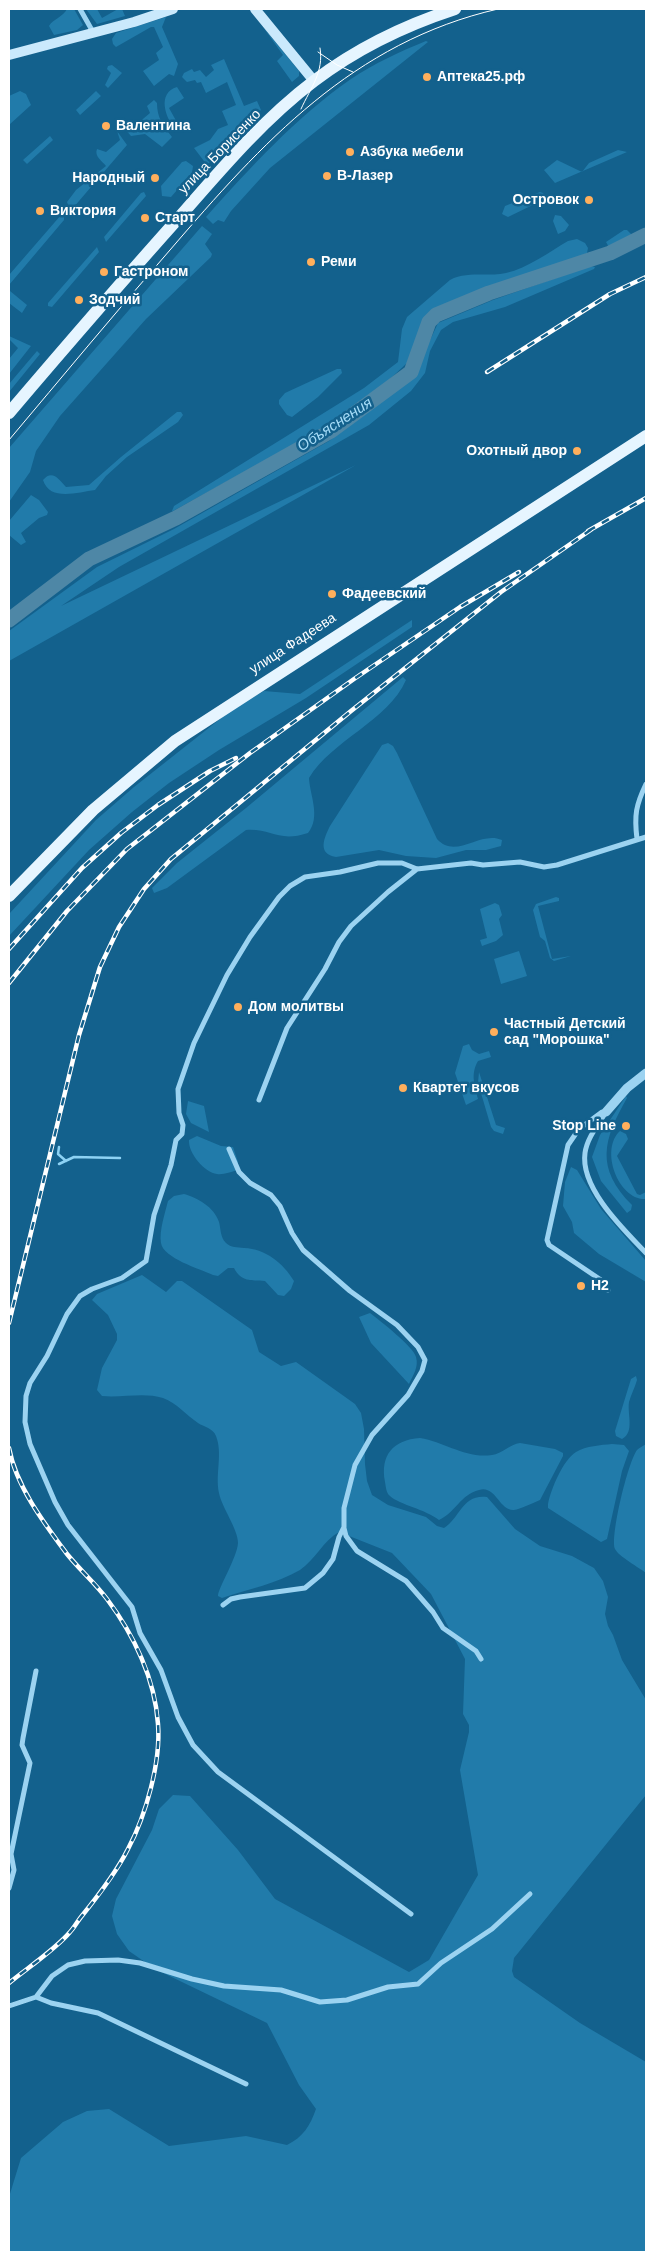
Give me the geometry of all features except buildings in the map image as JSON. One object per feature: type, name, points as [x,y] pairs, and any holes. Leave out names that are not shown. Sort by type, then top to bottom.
[{"type":"main road","points":[[9,55],[173,9]]},
{"type":"main road","points":[[255,9],[314,81]]},
{"type":"main road","name":"улица Борисенко","points":[[9,414],[208,184],[272,118],[314,81],[341,62],[406,28],[455,9]]},
{"type":"main road","name":"улица Фадеева","points":[[9,896],[93,810],[175,741],[320,645],[646,436]]},
{"type":"street","points":[[80,9],[93,32]]},
{"type":"street","points":[[637,839],[635,814],[637,803],[646,784]]},
{"type":"street","points":[[411,1914],[218,1772],[193,1745],[178,1717],[161,1670],[140,1633],[132,1607],[68,1525],[56,1502],[30,1444],[25,1422],[26,1396],[30,1382],[47,1356],[67,1314],[80,1296],[92,1289],[122,1278],[146,1262],[154,1215],[172,1166],[176,1140],[182,1134],[183,1125],[179,1113],[178,1089],[194,1043],[226,975],[279,896],[290,886],[305,877],[340,872],[378,863],[402,863],[417,869],[471,863],[483,865],[520,862],[544,867],[557,866],[646,837]]},
{"type":"street","points":[[259,1100],[288,1028],[325,969],[339,942],[351,926],[388,892],[417,869]]},
{"type":"street","points":[[646,1073],[628,1088],[606,1112],[589,1139],[585,1155],[585,1170],[595,1192],[646,1253]]},
{"type":"street","points":[[606,1112],[602,1112],[590,1119],[579,1129],[568,1146],[548,1240],[549,1245],[601,1280],[608,1290]]},
{"type":"street","points":[[230,1149],[239,1172],[250,1183],[271,1195],[280,1206],[292,1233],[303,1250],[350,1291],[397,1325],[418,1347],[425,1360],[422,1371],[408,1395],[372,1435],[355,1465],[344,1508],[344,1527],[346,1536],[357,1551],[406,1581],[425,1602],[442,1628],[476,1651],[481,1659]]},
{"type":"street","points":[[223,1605],[231,1599],[240,1597],[305,1588],[323,1573],[333,1558],[344,1527]]},
{"type":"street","points":[[9,1888],[14,1870],[11,1854],[30,1763],[22,1745],[36,1671]]},
{"type":"street","points":[[36,1997],[52,1976],[68,1965],[76,1962],[118,1960],[140,1963],[169,1973],[224,1986],[281,1990],[320,2002],[347,2000],[388,1987],[418,1984],[441,1963],[492,1929],[530,1894]]},
{"type":"street","points":[[9,2006],[36,1997],[98,2013],[246,2084]]},
{"type":"shaded area","points":[[67,9],[74,9],[83,25],[77,30],[54,35],[49,26]]},
{"type":"shaded area","points":[[86,9],[97,9],[102,18],[118,9],[122,9],[125,16],[97,24]]},
{"type":"shaded area","points":[[166,17],[162,27],[178,64],[174,76],[169,74],[154,86],[143,71],[159,60],[156,53],[163,47],[154,27],[116,47],[112,39],[116,33]]},
{"type":"shaded area","points":[[263,27],[299,71],[299,76],[292,82],[277,61],[283,55]]},
{"type":"shaded area","points":[[426,41],[428,42],[270,168],[231,211],[224,222],[218,220],[213,224],[206,217],[274,144],[331,94],[368,68]]},
{"type":"shaded area","points":[[224,59],[244,106],[257,101],[261,110],[207,165],[194,148],[210,140],[218,129],[228,125],[222,111],[236,105],[227,82],[206,93],[201,82],[197,83],[195,80],[187,82],[182,77],[184,73],[192,69],[194,72],[200,70],[206,77],[214,70],[211,65]]},
{"type":"shaded area","points":[[112,65],[122,73],[108,88],[105,85],[111,73],[107,69],[108,66]]},
{"type":"shaded area","points":[[177,87],[184,98],[169,108],[179,126],[175,129],[168,118],[165,100],[167,94]]},
{"type":"shaded area","points":[[20,91],[26,94],[31,105],[9,125],[9,96]]},
{"type":"shaded area","points":[[96,91],[101,96],[80,115],[76,110]]},
{"type":"shaded area","points":[[154,100],[157,103],[161,121],[172,137],[162,147],[145,134],[131,136],[123,127],[130,130],[150,113],[147,106]]},
{"type":"shaded area","points":[[117,131],[127,145],[73,208],[70,209],[67,202],[76,190],[106,166],[97,156],[96,152],[97,149],[106,152],[120,140]]},
{"type":"shaded area","points":[[50,136],[53,140],[27,164],[23,160]]},
{"type":"shaded area","points":[[618,150],[627,152],[583,171],[589,163]]},
{"type":"shaded area","points":[[557,160],[581,172],[555,183],[544,170]]},
{"type":"shaded area","points":[[186,161],[193,166],[192,173],[171,197],[162,196],[161,186],[182,162]]},
{"type":"shaded area","points":[[144,192],[146,196],[106,242],[104,237],[141,193]]},
{"type":"shaded area","points":[[540,192],[552,204],[550,205],[543,200],[508,217],[502,214],[505,206]]},
{"type":"shaded area","points":[[61,215],[64,216],[64,220],[9,285],[9,275]]},
{"type":"shaded area","points":[[555,215],[561,216],[569,225],[565,231],[558,234],[553,221]]},
{"type":"shaded area","points":[[202,226],[212,234],[205,244],[212,254],[211,257],[146,319],[60,416],[36,451],[30,472],[9,502],[9,448]]},
{"type":"shaded area","points":[[627,230],[635,238],[610,249],[606,242]]},
{"type":"shaded area","points":[[577,239],[585,243],[588,248],[587,253],[580,257],[491,286],[434,309],[426,316],[407,363],[376,392],[326,427],[172,511],[174,506],[364,388],[398,362],[402,329],[407,317],[450,280],[470,275],[499,274],[514,271],[530,264],[568,241]]},
{"type":"shaded area","points":[[97,247],[99,252],[52,307],[48,306],[48,303]]},
{"type":"shaded area","points":[[590,266],[595,267],[505,307],[453,322],[441,330],[430,351],[425,373],[411,391],[369,425],[119,567],[61,606],[356,465],[9,661],[9,631],[97,567],[174,529],[329,441],[416,375],[438,323],[493,300]]},
{"type":"shaded area","points":[[10,291],[27,305],[22,313],[9,303]]},
{"type":"shaded area","points":[[9,336],[31,346],[9,374],[9,359],[18,348],[9,339]]},
{"type":"shaded area","points":[[37,351],[40,354],[9,392],[9,384]]},
{"type":"shaded area","points":[[337,369],[341,369],[342,373],[318,397],[292,417],[287,415],[279,404],[279,400],[285,393]]},
{"type":"shaded area","points":[[177,412],[181,412],[183,415],[178,422],[127,457],[106,476],[95,490],[73,494],[58,493],[47,487],[43,480],[52,475],[66,487],[89,485]]},
{"type":"shaded area","points":[[31,495],[39,500],[48,512],[47,515],[39,518],[21,533],[26,542],[21,545],[9,535],[9,521]]},
{"type":"shaded area","points":[[412,620],[412,627],[306,698],[219,750],[169,783],[132,812],[89,850],[9,936],[9,914],[96,820],[134,787],[234,708],[264,691],[300,694]]},
{"type":"shaded area","points":[[403,677],[406,680],[398,694],[386,707],[331,752],[309,778],[314,806],[314,820],[308,833],[298,836],[282,836],[262,831],[246,830],[167,888],[154,893],[152,888],[177,863]]},
{"type":"shaded area","points":[[388,743],[393,746],[397,753],[437,839],[444,845],[452,847],[494,838],[502,840],[501,846],[486,850],[466,850],[436,858],[406,856],[379,850],[336,857],[326,853],[324,840],[330,826],[382,745]]},
{"type":"shaded area","points":[[556,897],[559,898],[559,901],[538,906],[552,959],[571,956],[554,961],[550,958],[545,941],[540,937],[533,910],[536,904]]},
{"type":"shaded area","points":[[495,903],[499,905],[502,915],[499,919],[503,935],[496,941],[482,946],[480,940],[487,938],[480,909]]},
{"type":"shaded area","points":[[519,951],[527,976],[501,984],[494,959]]},
{"type":"shaded area","points":[[469,1044],[472,1050],[479,1054],[489,1051],[491,1057],[478,1061],[474,1075],[478,1099],[466,1105],[455,1073],[463,1046]]},
{"type":"shaded area","points":[[479,1072],[496,1125],[505,1128],[503,1134],[494,1131],[491,1127],[478,1083]]},
{"type":"shaded area","points":[[626,1096],[627,1098],[612,1127],[607,1153],[612,1179],[620,1192],[632,1205],[631,1210],[627,1213],[601,1181],[592,1157],[600,1135]]},
{"type":"shaded area","points":[[188,1101],[204,1106],[209,1132],[191,1123],[186,1114]]},
{"type":"shaded area","points":[[620,1131],[626,1134],[628,1139],[617,1156],[637,1194],[640,1195],[646,1192],[646,1199],[636,1197],[628,1192],[620,1183],[615,1173],[611,1150],[614,1139]]},
{"type":"shaded area","points":[[197,1136],[221,1146],[233,1147],[238,1162],[237,1170],[217,1174],[207,1170],[198,1162],[189,1145],[189,1140]]},
{"type":"shaded area","points":[[571,1167],[577,1170],[601,1209],[646,1261],[646,1282],[599,1254],[574,1233],[572,1222],[563,1206],[565,1182]]},
{"type":"shaded area","points":[[184,1194],[200,1201],[213,1212],[219,1222],[224,1241],[228,1245],[260,1251],[273,1258],[285,1268],[294,1281],[291,1289],[284,1296],[278,1295],[265,1281],[243,1278],[234,1268],[228,1268],[218,1276],[213,1275],[168,1253],[161,1243],[161,1233],[168,1201],[174,1196]]},
{"type":"shaded area","points":[[142,1275],[166,1292],[177,1281],[182,1281],[252,1330],[259,1352],[281,1366],[296,1362],[355,1404],[361,1413],[364,1429],[367,1481],[372,1495],[388,1505],[426,1517],[437,1526],[444,1528],[472,1499],[487,1497],[515,1529],[540,1546],[572,1556],[594,1568],[603,1581],[608,1597],[605,1614],[608,1626],[622,1660],[646,1700],[646,1795],[514,1958],[512,1971],[514,1977],[580,2023],[646,2062],[646,2252],[9,2252],[9,2197],[21,2158],[63,2122],[87,2111],[109,2109],[169,2146],[246,2136],[287,2145],[305,2130],[316,2109],[299,2085],[267,2023],[155,1969],[129,1951],[117,1934],[112,1916],[116,1899],[152,1830],[159,1809],[173,1795],[190,1796],[238,1850],[275,1899],[409,1972],[429,1960],[478,1875],[460,1770],[469,1732],[469,1725],[463,1714],[465,1659],[431,1594],[392,1553],[339,1532],[328,1540],[305,1566],[291,1575],[222,1598],[218,1596],[238,1543],[219,1493],[219,1450],[215,1433],[163,1398],[148,1395],[102,1396],[97,1390],[102,1368],[117,1340],[117,1334],[108,1315],[92,1300],[97,1294]]},
{"type":"shaded area","points":[[370,1313],[396,1334],[414,1353],[417,1364],[409,1384],[371,1343],[359,1317]]},
{"type":"shaded area","points":[[636,1376],[637,1380],[629,1402],[630,1422],[628,1432],[622,1439],[616,1436],[615,1431],[631,1379]]},
{"type":"shaded area","points":[[420,1438],[473,1455],[496,1454],[520,1443],[555,1449],[563,1453],[563,1456],[540,1500],[514,1510],[505,1507],[490,1491],[485,1489],[479,1490],[467,1495],[445,1517],[439,1520],[394,1499],[386,1490],[384,1472],[390,1451],[402,1442]]},
{"type":"shaded area","points":[[612,1444],[624,1445],[629,1451],[622,1471],[607,1539],[601,1542],[548,1508],[548,1504],[558,1475],[571,1456],[584,1448]]},
{"type":"shaded area","points":[[646,1444],[646,1573],[617,1552],[614,1542],[617,1515],[629,1469],[637,1450]]},
{"type":"waterway","name":"Объяснения","points":[[9,620],[89,559],[176,518],[331,431],[411,372],[429,322],[436,315],[489,293],[610,253],[646,235]]},
{"type":"waterway","points":[[59,1147],[58,1154],[66,1161]]},
{"type":"waterway","points":[[59,1164],[74,1157],[120,1158]]},
{"type":"tram line","points":[[9,440],[205,210],[276,135],[314,102],[355,72],[399,46],[446,24],[498,9]]},
{"type":"tram line","points":[[301,109],[318,72],[321,57],[320,48]]},
{"type":"tram line","points":[[318,52],[337,65],[353,72]]},
{"type":"railway","points":[[487,372],[610,294],[646,277]]},
{"type":"railway","points":[[588,531],[646,498]]},
{"type":"railway","points":[[9,1323],[79,1035],[100,967],[119,927],[144,889],[171,859],[351,711],[501,592],[592,529]]},
{"type":"railway","points":[[9,983],[67,911],[127,849],[250,753],[354,679],[460,607],[519,572]]},
{"type":"railway","points":[[9,949],[82,868],[121,833],[158,805],[210,771],[236,758]]},
{"type":"railway","points":[[9,1448],[24,1490],[40,1517],[67,1554],[98,1587],[126,1627],[148,1674],[153,1691],[158,1724],[157,1755],[151,1788],[135,1835],[118,1867],[73,1929],[49,1952],[9,1983]]},
{"type":"place","name":"Аптека25.рф","points":[[427,77]]},
{"type":"place","name":"Валентина","points":[[106,126]]},
{"type":"place","name":"Азбука мебели","points":[[350,152]]},
{"type":"place","name":"В-Лазер","points":[[327,176]]},
{"type":"place","name":"Народный","points":[[155,178]]},
{"type":"place","name":"Островок","points":[[589,200]]},
{"type":"place","name":"Виктория","points":[[40,211]]},
{"type":"place","name":"Старт","points":[[145,218]]},
{"type":"place","name":"Реми","points":[[311,262]]},
{"type":"place","name":"Гастроном","points":[[104,272]]},
{"type":"place","name":"Зодчий","points":[[79,300]]},
{"type":"place","name":"Охотный двор","points":[[577,451]]},
{"type":"place","name":"Фадеевский","points":[[332,594]]},
{"type":"place","name":"Дом молитвы","points":[[238,1007]]},
{"type":"place","name":"Частный Детский сад \"Морошка\"","points":[[494,1032]]},
{"type":"place","name":"Квартет вкусов","points":[[403,1088]]},
{"type":"place","name":"Stop Line","points":[[626,1126]]},
{"type":"place","name":"H2","points":[[581,1286]]}]
